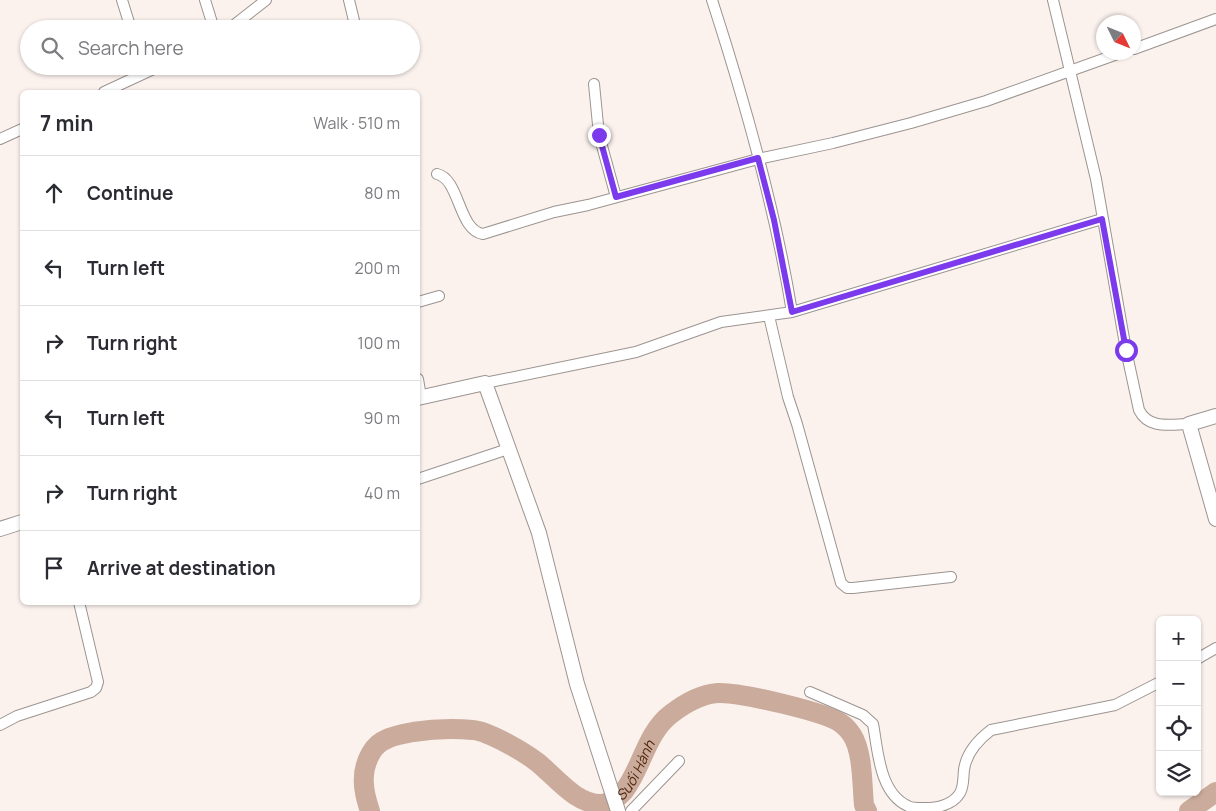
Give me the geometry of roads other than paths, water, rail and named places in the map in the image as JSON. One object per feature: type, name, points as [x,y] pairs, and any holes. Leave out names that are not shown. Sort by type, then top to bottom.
[{"type":"street","points":[[122,0],[128,20]]},
{"type":"street","points":[[205,0],[211,20]]},
{"type":"street","points":[[240,20],[266,0]]},
{"type":"street","points":[[349,0],[354,20]]},
{"type":"street","points":[[712,0],[736,74],[774,220],[792,312]]},
{"type":"street","points":[[1053,0],[1089,148],[1126,350],[1139,410],[1142,417],[1152,424],[1190,424],[1216,416]]},
{"type":"street","points":[[1141,46],[1216,19]]},
{"type":"street","points":[[437,174],[442,175],[448,181],[468,224],[478,233],[483,234],[529,219],[758,158],[833,143],[911,123],[986,101],[1099,60]]},
{"type":"street","points":[[108,90],[136,75]]},
{"type":"street","points":[[594,84],[599,135],[616,197]]},
{"type":"street","points":[[0,139],[20,130]]},
{"type":"street","points":[[420,397],[636,352],[721,322],[792,312],[1102,219]]},
{"type":"street","points":[[420,301],[439,296]]},
{"type":"street","points":[[770,316],[788,397],[841,583],[847,588],[853,588],[951,578]]},
{"type":"street","points":[[485,382],[539,534],[577,684],[617,806]]},
{"type":"street","points":[[1190,424],[1216,519]]},
{"type":"street","points":[[420,478],[508,449]]},
{"type":"street","points":[[0,529],[20,523]]},
{"type":"street","points":[[0,725],[17,716],[91,692],[96,688],[98,682],[80,605]]},
{"type":"street","points":[[1201,657],[1216,648]]},
{"type":"street","points":[[810,692],[869,719],[873,724],[883,774],[891,792],[909,807],[936,808],[954,800],[961,791],[966,760],[976,746],[992,730],[1115,705],[1156,684]]},
{"type":"street","points":[[631,811],[679,761]]},
{"type":"waterway","name":"Suối Hành","points":[[370,811],[364,789],[364,774],[365,767],[374,748],[395,736],[443,729],[480,731],[496,738],[537,762],[574,795],[592,803],[607,803],[617,798],[624,791],[656,731],[671,714],[700,697],[718,693],[782,704],[819,714],[842,724],[856,742],[861,769],[864,805],[867,811]]},
{"type":"waterway","name":"Suối Hành","points":[[1189,811],[1216,792]]}]
